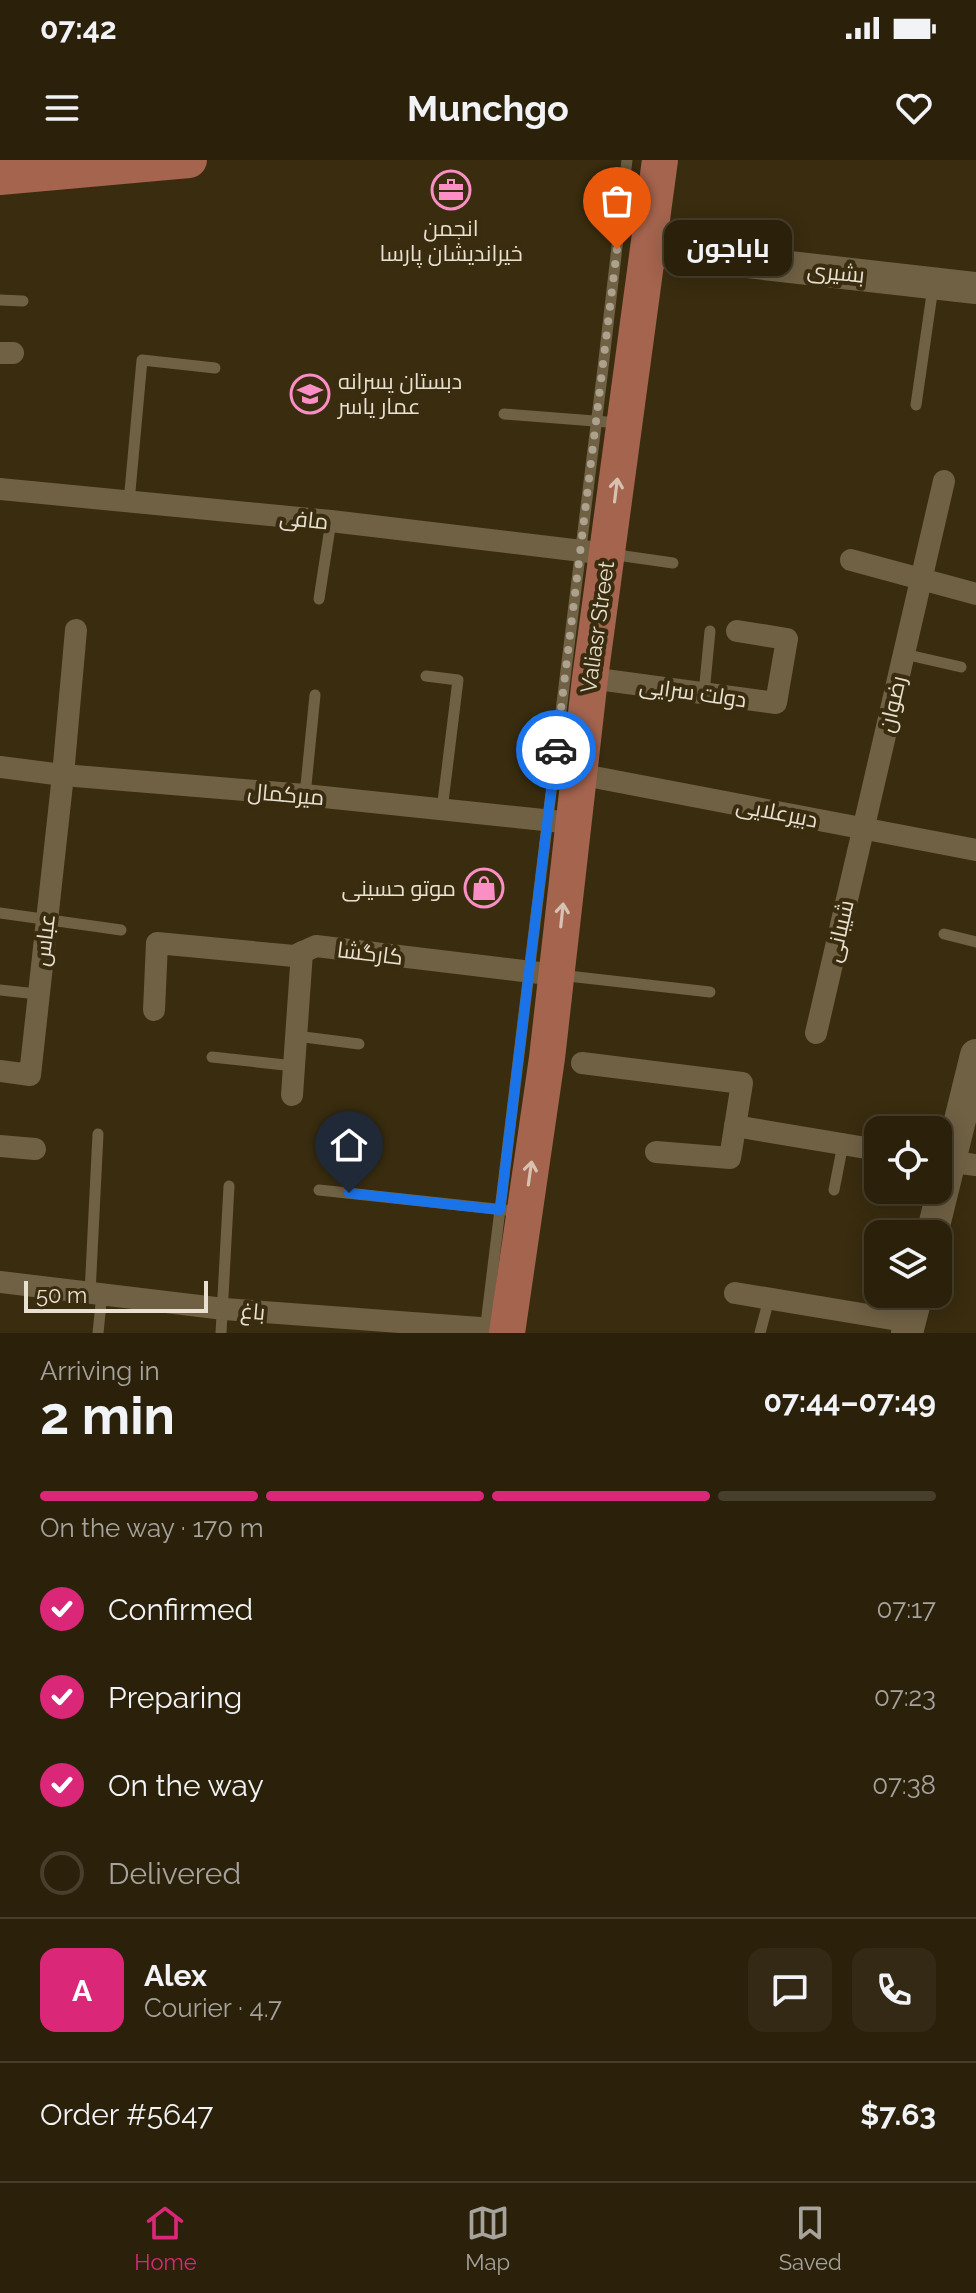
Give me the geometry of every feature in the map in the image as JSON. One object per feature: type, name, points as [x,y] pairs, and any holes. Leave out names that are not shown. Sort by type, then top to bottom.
[{"type":"main road","points":[[0,177],[189,160]]},
{"type":"main road","name":"Valiasr Street","points":[[501,1331],[512,1211],[547,1058],[542,973],[560,822],[578,774],[590,678],[594,552],[611,422],[649,251],[660,160]]},
{"type":"street","name":"بشیری","points":[[649,251],[976,288]]},
{"type":"street","name":"رضوان","points":[[863,828],[944,481]]},
{"type":"street","name":"مافی","points":[[0,489],[331,521],[594,552]]},
{"type":"street","points":[[851,560],[976,594]]},
{"type":"street","name":"عباس","points":[[0,1071],[30,1075],[76,630]]},
{"type":"street","name":"دولت سرایی","points":[[590,678],[776,703],[787,639],[737,631]]},
{"type":"street","name":"میرکمال","points":[[0,767],[560,822]]},
{"type":"street","name":"دبیرعلایی","points":[[578,774],[976,850]]},
{"type":"street","name":"شیبانی","points":[[816,1033],[863,828]]},
{"type":"street","name":"کارگشا","points":[[154,1010],[157,943],[294,956],[316,946],[542,973]]},
{"type":"street","points":[[292,1095],[302,952]]},
{"type":"street","points":[[936,1220],[954,1163],[976,1055]]},
{"type":"street","points":[[582,1063],[742,1083],[730,1158],[656,1152]]},
{"type":"street","points":[[735,1126],[864,1148]]},
{"type":"street","points":[[0,1146],[35,1149]]},
{"type":"street","name":"باغ","points":[[0,1282],[344,1326],[501,1331]]},
{"type":"street","points":[[735,1293],[911,1316]]},
{"type":"lane","points":[[504,414],[611,422],[627,160]]},
{"type":"lane","points":[[916,405],[933,283]]},
{"type":"lane","points":[[0,300],[23,301]]},
{"type":"lane","points":[[129,502],[142,360],[215,368]]},
{"type":"lane","points":[[319,599],[331,521]]},
{"type":"lane","points":[[560,822],[594,552],[673,563]]},
{"type":"lane","points":[[704,693],[710,631]]},
{"type":"lane","points":[[904,654],[961,667]]},
{"type":"lane","points":[[426,676],[458,680],[442,810]]},
{"type":"lane","points":[[305,795],[315,695]]},
{"type":"lane","points":[[0,913],[121,930]]},
{"type":"lane","points":[[944,934],[976,942]]},
{"type":"lane","points":[[542,973],[710,992]]},
{"type":"lane","points":[[0,990],[37,994]]},
{"type":"lane","points":[[295,1036],[359,1044]]},
{"type":"lane","points":[[212,1057],[294,1066]]},
{"type":"lane","points":[[98,1134],[98,1333]]},
{"type":"lane","points":[[834,1190],[843,1144]]},
{"type":"lane","points":[[221,1333],[229,1186]]},
{"type":"lane","points":[[319,1190],[512,1211]]},
{"type":"lane","points":[[760,1333],[769,1299]]},
{"type":"way so far","points":[[556,750],[617,249]]},
{"type":"place","name":"انجمن خیراندیشان پارسا","points":[[451,190]]},
{"type":"place","name":"باباجون","points":[[617,249]]},
{"type":"place","name":"دبستان پسرانه عمار یاسر","points":[[310,394]]},
{"type":"place","name":"موتو حسینی","points":[[484,888]]},
{"type":"route","points":[[349,1193],[500,1210],[556,750]]}]
